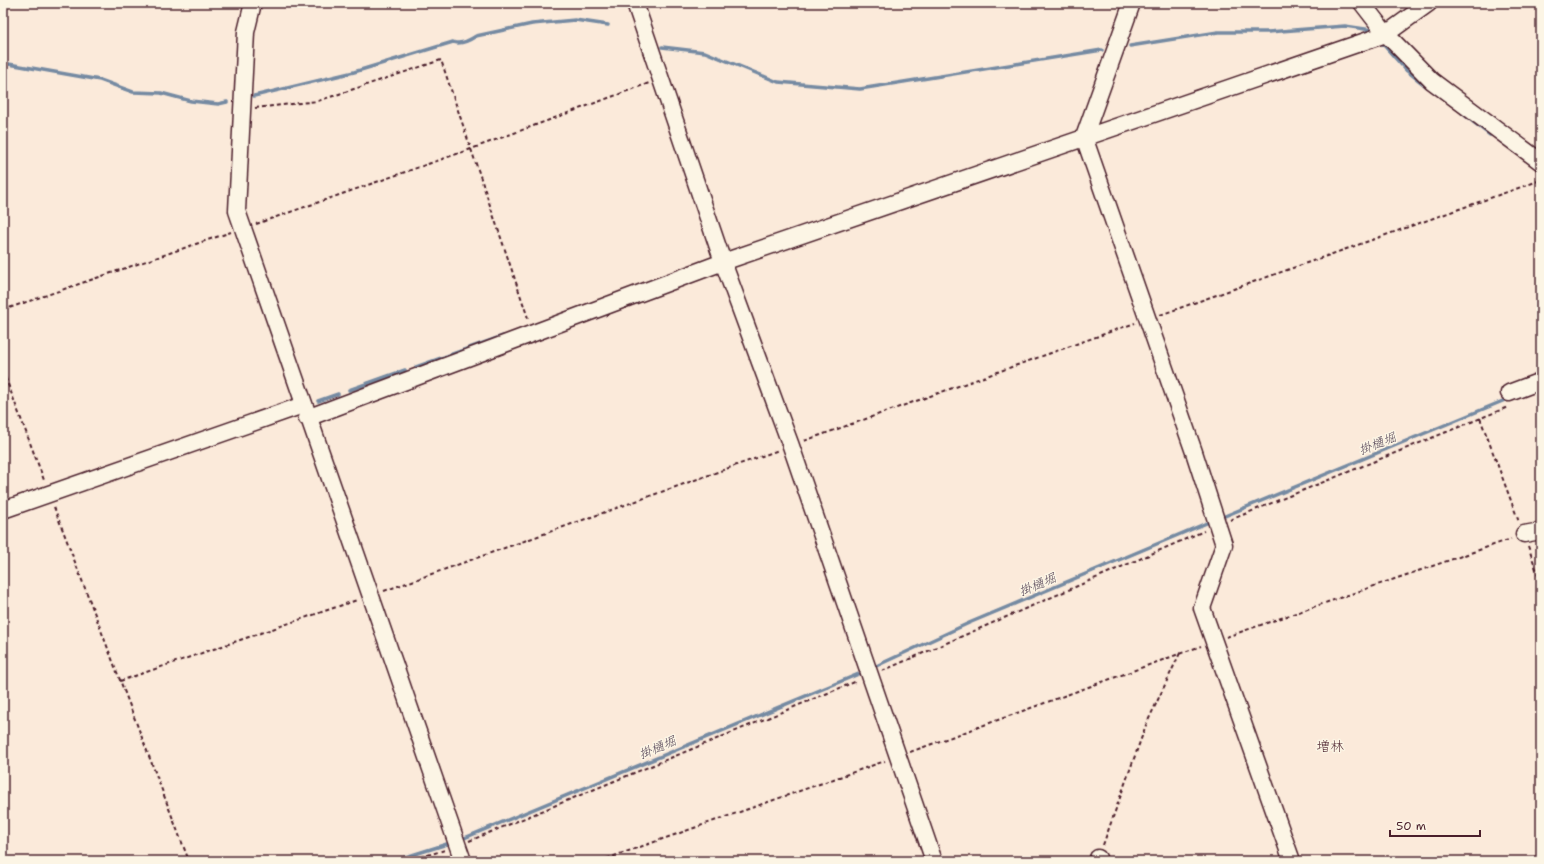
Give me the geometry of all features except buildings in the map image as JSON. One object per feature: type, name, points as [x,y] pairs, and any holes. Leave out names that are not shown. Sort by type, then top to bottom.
[{"type":"street","points":[[253,3],[246,32],[237,211],[305,411],[463,861]]},
{"type":"street","points":[[635,3],[723,262],[791,446],[934,861]]},
{"type":"street","points":[[1132,3],[1084,137],[1224,545],[1202,608],[1292,861]]},
{"type":"street","points":[[1362,3],[1386,34],[1432,81],[1541,162]]},
{"type":"street","points":[[3,510],[49,493],[305,411],[533,334],[723,262],[1386,34],[1429,3]]},
{"type":"street","points":[[1512,399],[1541,381]]},
{"type":"street","points":[[1524,534],[1541,531]]},
{"type":"path","points":[[242,109],[318,101],[441,60],[533,334]]},
{"type":"path","points":[[3,310],[471,148],[661,79]]},
{"type":"path","points":[[120,681],[370,596],[1541,180]]},
{"type":"path","points":[[3,371],[189,861]]},
{"type":"path","points":[[407,861],[868,672],[1217,521],[1480,418],[1512,399]]},
{"type":"path","points":[[1480,418],[1541,583]]},
{"type":"path","points":[[600,861],[1213,642],[1524,534]]},
{"type":"path","points":[[1098,859],[1146,725],[1180,654]]},
{"type":"waterway","points":[[254,96],[354,72],[453,42],[465,42],[476,36],[532,24],[575,20],[608,25]]},
{"type":"waterway","points":[[1130,46],[1218,32],[1268,32],[1345,26],[1372,30]]},
{"type":"waterway","points":[[1382,43],[1407,71],[1427,87]]},
{"type":"waterway","points":[[662,47],[705,52],[778,82],[860,89],[1102,50]]},
{"type":"waterway","points":[[3,63],[100,80],[133,92],[161,93],[191,101],[218,104],[227,102]]},
{"type":"waterway","points":[[1462,113],[1490,135]]},
{"type":"waterway","points":[[416,367],[503,336]]},
{"type":"waterway","points":[[349,390],[405,370]]},
{"type":"waterway","points":[[318,401],[338,394]]},
{"type":"waterway","name":"掛樋堀","points":[[1220,518],[1510,398]]},
{"type":"waterway","name":"掛樋堀","points":[[874,667],[969,623],[1209,522]]},
{"type":"waterway","name":"掛樋堀","points":[[462,839],[861,673]]},
{"type":"waterway","name":"掛樋堀","points":[[393,861],[447,844]]},
{"type":"district","name":"増林","points":[[1330,746]]}]
